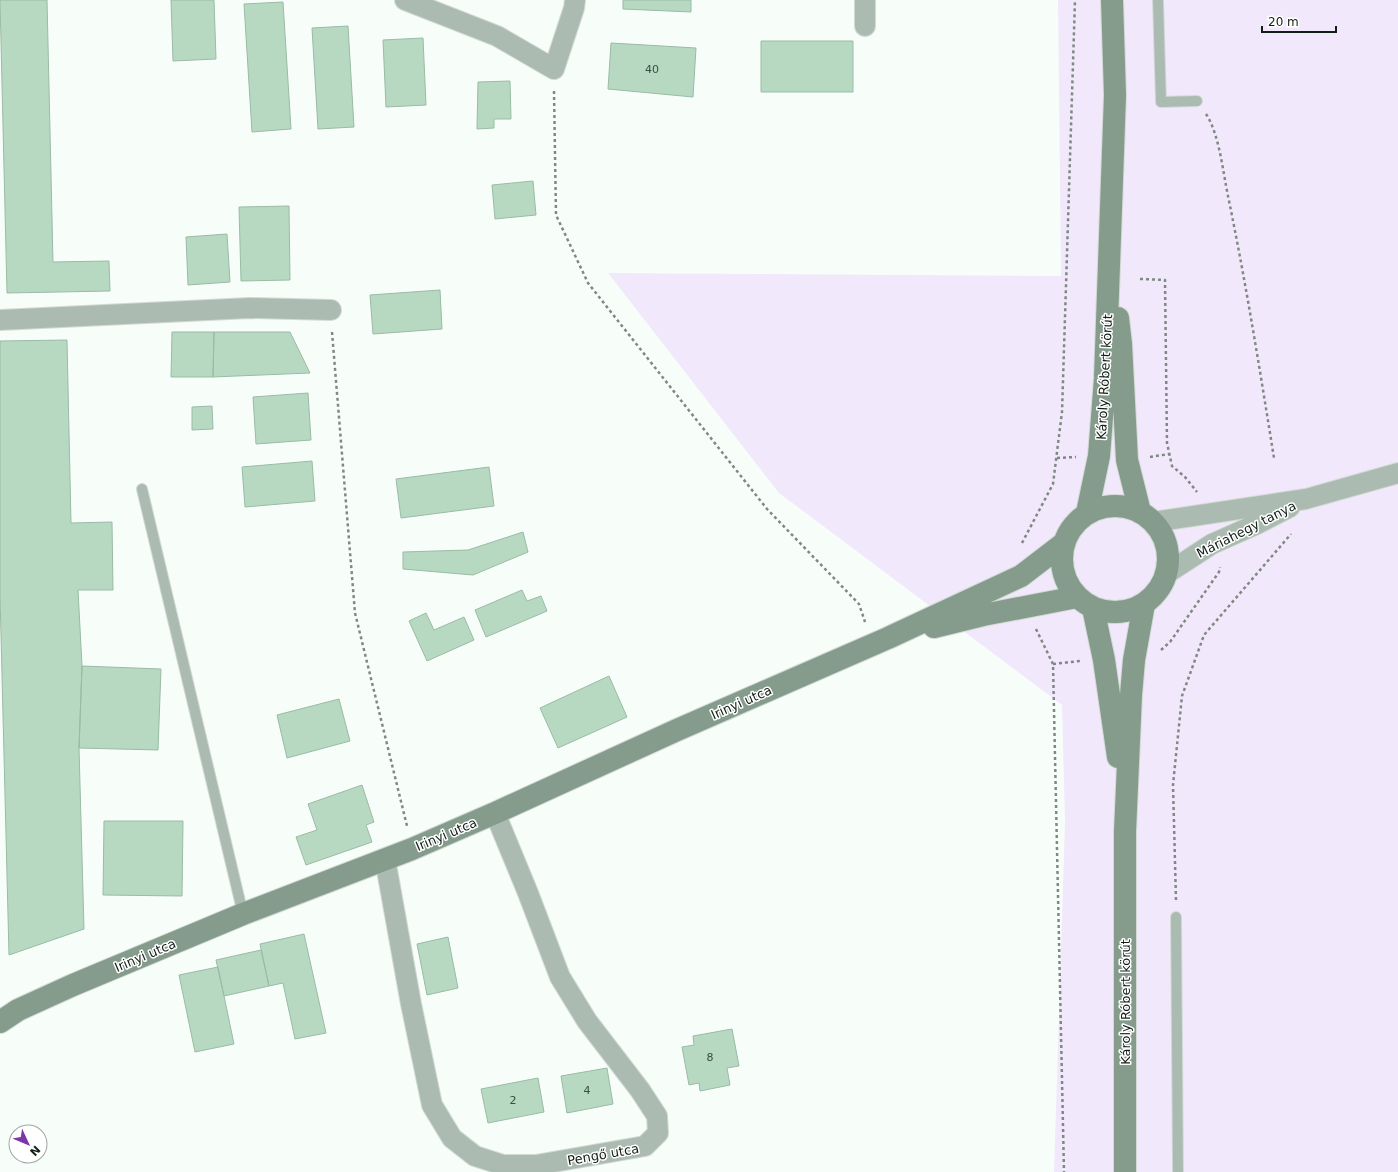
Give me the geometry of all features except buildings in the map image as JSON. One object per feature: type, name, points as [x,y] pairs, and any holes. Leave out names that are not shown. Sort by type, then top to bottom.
[{"type":"street","points":[[405,0],[497,36],[554,69],[574,8],[575,0]]},
{"type":"street","points":[[865,0],[865,26]]},
{"type":"street","name":"Károly Róbert körút","points":[[1088,513],[1099,456],[1105,378],[1115,95],[1112,0]]},
{"type":"street","name":"Károly Róbert körút","points":[[1110,240],[1121,344],[1127,460],[1147,517]]},
{"type":"street","points":[[0,320],[250,308],[331,310]]},
{"type":"street","name":"Máriahegy tanya","points":[[1147,517],[1306,499],[1398,473]]},
{"type":"street","name":"Máriahegy tanya","points":[[1166,574],[1212,544],[1257,524],[1306,499]]},
{"type":"street","points":[[1114,506],[1127,507],[1147,517],[1162,533],[1167,546],[1168,560],[1166,574],[1161,586],[1154,596],[1144,604],[1119,612],[1106,611],[1085,603],[1068,586],[1063,572],[1061,557],[1064,543],[1069,531],[1077,521],[1088,513],[1100,508],[1114,506]]},
{"type":"street","name":"Irinyi utca","points":[[0,1022],[18,1010],[73,985],[243,914],[412,849],[677,730],[880,642],[1020,576],[1064,543]]},
{"type":"street","name":"Károly Róbert körút","points":[[1085,603],[1104,660],[1117,740],[1125,832]]},
{"type":"street","name":"Irinyi utca","points":[[880,642],[982,615],[1085,603]]},
{"type":"street","name":"Károly Róbert körút","points":[[1125,1172],[1125,832],[1133,667],[1144,604]]},
{"type":"street","name":"Pengő utca","points":[[385,859],[411,1004],[432,1105],[452,1138],[475,1156],[503,1165],[536,1166],[645,1146],[658,1133],[657,1116],[640,1090],[587,1021],[560,977],[520,872],[495,813]]},
{"type":"lane","points":[[1158,0],[1161,102],[1197,101]]},
{"type":"lane","points":[[142,489],[243,914]]},
{"type":"lane","points":[[1176,917],[1178,1172]]},
{"type":"path","points":[[554,69],[556,215],[588,283],[767,509],[859,604],[880,642]]},
{"type":"path","points":[[1197,101],[1211,121],[1218,144],[1244,281],[1274,458]]},
{"type":"path","points":[[331,310],[355,613],[412,849]]},
{"type":"path","points":[[1176,917],[1172,785],[1182,696],[1204,635],[1295,529]]},
{"type":"shaded area","points":[[1058,0],[1398,0],[1398,1172],[1054,1172],[1065,822],[1062,705],[779,493],[608,273],[1061,276]]}]
